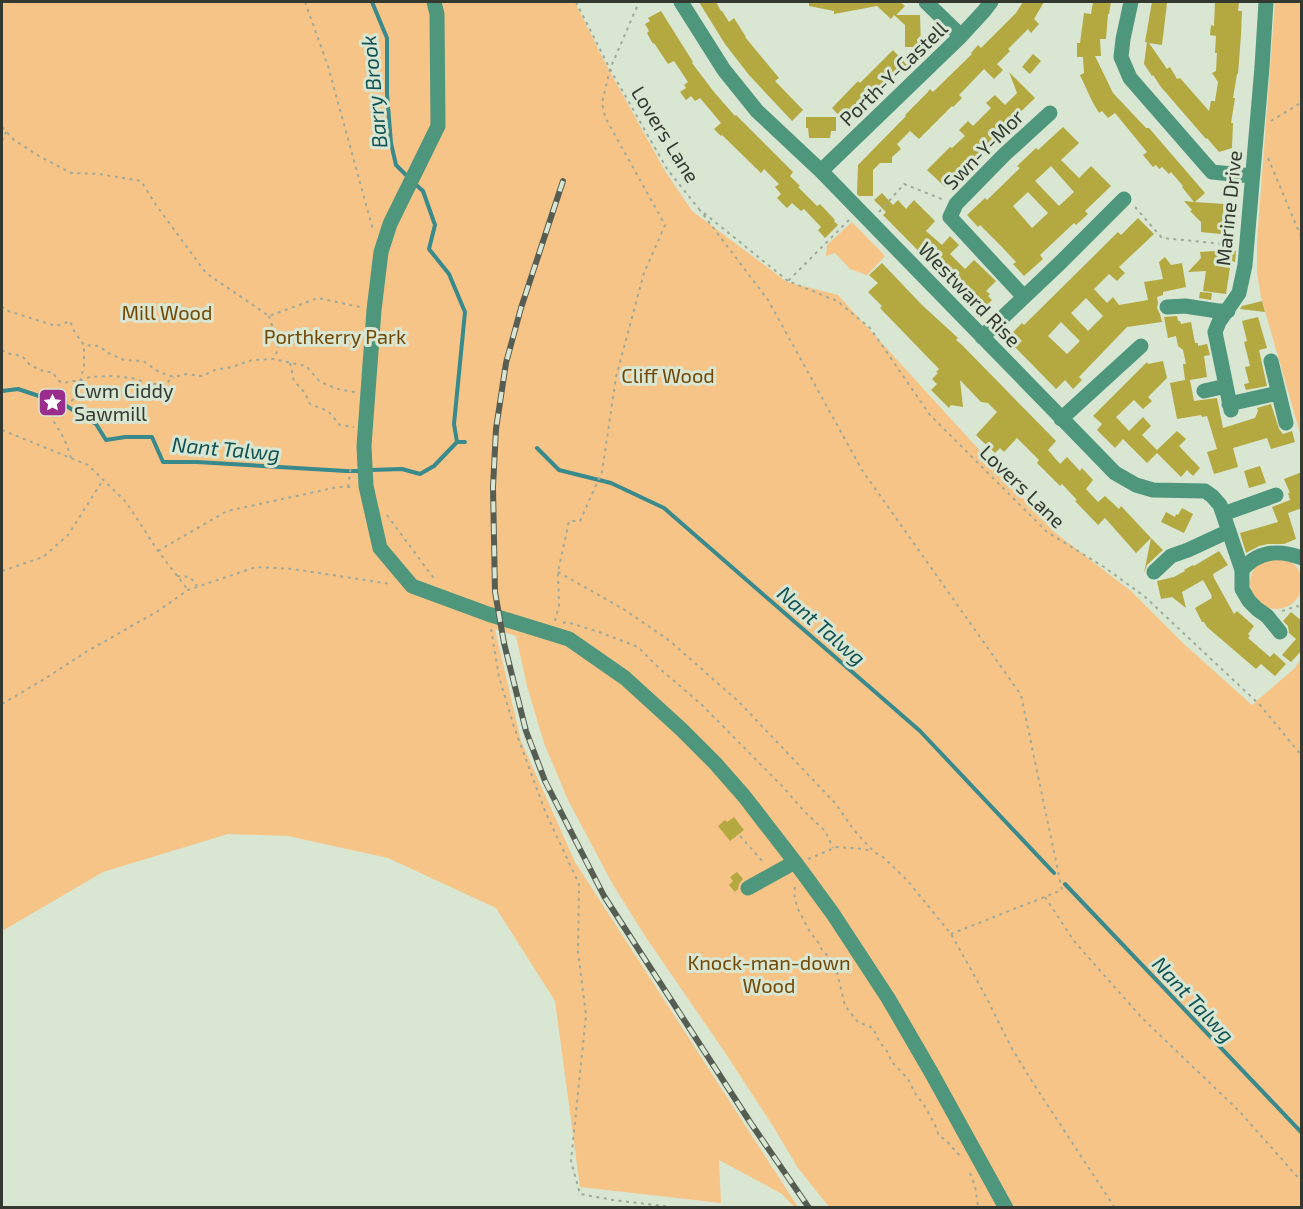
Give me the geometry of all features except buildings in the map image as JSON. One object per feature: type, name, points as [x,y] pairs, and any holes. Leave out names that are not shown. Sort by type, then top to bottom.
[{"type":"street","points":[[434,2],[437,14],[438,126],[390,224],[381,252],[374,310],[366,428],[364,446],[358,463],[366,482],[380,548],[412,586],[488,614],[569,639],[624,678],[716,763],[796,863],[833,914],[888,998],[1006,1208]]},
{"type":"street","name":"Westward Rise","points":[[681,2],[724,70],[758,111],[860,210],[1115,473],[1136,485],[1153,490],[1205,491],[1212,496],[1220,505],[1242,570],[1242,589],[1249,601],[1280,632]]},
{"type":"street","points":[[926,2],[961,36]]},
{"type":"street","name":"Porth-Y-Castell","points":[[821,171],[961,36],[991,2]]},
{"type":"street","points":[[1131,2],[1121,57],[1130,78],[1212,172],[1252,176]]},
{"type":"street","name":"Marine Drive","points":[[1266,2],[1245,265],[1239,293],[1219,322],[1215,332],[1230,407],[1278,393]]},
{"type":"street","name":"Swn-Y-Mor","points":[[1024,297],[950,217],[956,204],[1004,155],[1050,113]]},
{"type":"street","points":[[982,337],[1124,199]]},
{"type":"street","points":[[1167,307],[1185,306],[1227,311]]},
{"type":"street","points":[[1061,419],[1141,346]]},
{"type":"street","points":[[1271,360],[1286,423]]},
{"type":"street","points":[[1204,391],[1226,386]]},
{"type":"street","points":[[1223,514],[1276,495]]},
{"type":"street","points":[[1154,572],[1171,556],[1229,531]]},
{"type":"street","points":[[1242,570],[1249,562],[1274,552],[1289,553],[1302,558]]},
{"type":"street","points":[[748,888],[796,863]]},
{"type":"path","points":[[305,2],[328,66],[381,252]]},
{"type":"path","name":"Lovers Lane","points":[[576,2],[610,69],[668,169],[699,209],[788,280],[837,301],[870,328],[930,414],[1047,532],[1104,567],[1144,596],[1260,705],[1302,756]]},
{"type":"path","points":[[552,633],[559,605],[558,572],[569,521],[580,521],[602,472],[616,377],[644,273],[665,225],[605,117],[602,103],[610,69],[639,2]]},
{"type":"path","points":[[1256,131],[1302,102]]},
{"type":"path","points":[[2,127],[14,140],[71,173],[99,174],[141,181],[206,273],[269,316],[279,348],[273,359]]},
{"type":"path","points":[[2,141],[6,132]]},
{"type":"path","points":[[1265,153],[1302,239]]},
{"type":"path","points":[[884,206],[904,184],[956,204]]},
{"type":"path","points":[[1124,199],[1127,198],[1162,238],[1246,247]]},
{"type":"path","points":[[699,209],[768,300],[862,471],[1022,695],[1062,890],[951,934]]},
{"type":"path","points":[[788,280],[860,210]]},
{"type":"path","points":[[269,316],[318,298],[374,310]]},
{"type":"path","points":[[2,306],[5,310],[56,326],[70,321],[74,332],[84,345],[84,366],[76,396],[69,403],[55,398],[53,405],[52,420],[65,440],[71,458]]},
{"type":"path","points":[[84,345],[99,345],[108,353],[123,360],[142,361],[159,372],[174,377]]},
{"type":"path","points":[[2,350],[22,356],[30,365],[45,372],[52,372],[59,381],[65,383],[90,377],[111,376],[132,378],[150,384],[165,384],[174,377],[186,374],[202,375],[252,360],[273,359],[306,366],[320,382],[338,389],[369,392]]},
{"type":"path","points":[[290,363],[294,381],[305,393],[310,405],[328,411],[340,425],[366,428]]},
{"type":"path","points":[[2,430],[88,465],[126,502],[158,551],[188,590]]},
{"type":"path","points":[[347,485],[358,463]]},
{"type":"path","points":[[2,571],[43,557],[68,535],[103,480]]},
{"type":"path","points":[[158,551],[227,511],[366,482]]},
{"type":"path","points":[[296,496],[297,501]]},
{"type":"path","points":[[2,704],[158,611],[188,590],[256,567],[293,568],[412,586]]},
{"type":"path","points":[[558,572],[625,610],[670,641],[740,702],[836,804],[853,829],[874,852]]},
{"type":"path","points":[[177,576],[190,577],[198,587]]},
{"type":"path","points":[[1264,615],[1297,606],[1302,608]]},
{"type":"path","points":[[488,614],[499,677],[514,727],[545,810],[579,884],[578,952],[586,1015],[572,1161],[580,1194],[680,1208]]},
{"type":"path","points":[[740,836],[774,874]]},
{"type":"path","points":[[963,1158],[957,1154],[947,1139],[939,1136],[924,1105],[908,1079],[891,1061],[873,1028],[858,1022],[845,1006],[833,961],[822,950],[797,907],[794,893],[796,863],[837,847],[864,849],[883,857],[907,880],[951,934],[1011,1047],[1115,1208]]},
{"type":"path","points":[[1045,897],[1074,941],[1141,1017],[1240,1112],[1302,1182]]},
{"type":"path","points":[[967,1165],[980,1208]]},
{"type":"green space","name":"Porthkerry Park","points":[[2,2],[575,2],[603,59],[665,171],[692,211],[787,282],[838,295],[1053,531],[1132,592],[1184,644],[1252,705],[1295,668],[1301,658],[1301,1207],[829,1207],[798,1168],[773,1126],[612,883],[568,800],[544,743],[527,686],[516,636],[495,629],[521,741],[575,862],[798,1207],[794,1207],[782,1194],[719,1160],[721,1203],[580,1187],[555,1001],[496,908],[388,858],[288,836],[228,834],[103,872],[2,931]]},
{"type":"green space","points":[[1275,2],[1301,2],[1301,437],[1261,297],[1257,273],[1257,242]]},
{"type":"green space","points":[[852,222],[885,256],[866,276],[850,269],[835,253],[826,256],[827,245]]},
{"type":"green space","points":[[1271,557],[1281,557],[1295,564],[1302,583],[1295,602],[1281,609],[1271,609],[1261,605],[1254,598],[1250,588],[1250,578],[1254,568],[1261,561]]},
{"type":"waterway","name":"Barry Brook","points":[[372,2],[387,38],[387,94],[391,143],[396,165],[409,178]]},
{"type":"waterway","name":"Barry Brook","points":[[414,183],[423,191],[435,225],[429,249],[449,274],[465,312],[454,424],[457,442]]},
{"type":"waterway","name":"Nant Talwg","points":[[2,391],[18,389],[63,404],[96,424],[106,440],[152,437],[163,462],[363,471]]},
{"type":"waterway","name":"Nant Talwg","points":[[370,470],[402,469],[420,474],[434,466],[457,442],[465,442]]},
{"type":"waterway","name":"Nant Talwg","points":[[537,448],[559,470],[611,483],[664,508],[920,731],[1054,873]]},
{"type":"waterway","name":"Nant Talwg","points":[[1065,884],[1302,1133]]},
{"type":"railway","points":[[563,181],[521,308],[506,363],[496,429],[493,487],[495,592],[504,643],[526,731],[545,781],[604,896],[750,1122],[809,1208]]},
{"type":"place","name":"Cwm Ciddy Sawmill","points":[[53,402]]},
{"type":"park label","name":"Mill Wood","points":[[167,312]]},
{"type":"park label","name":"Cliff Wood","points":[[668,375]]},
{"type":"park label","name":"Knock-man-down Wood","points":[[769,974]]}]
